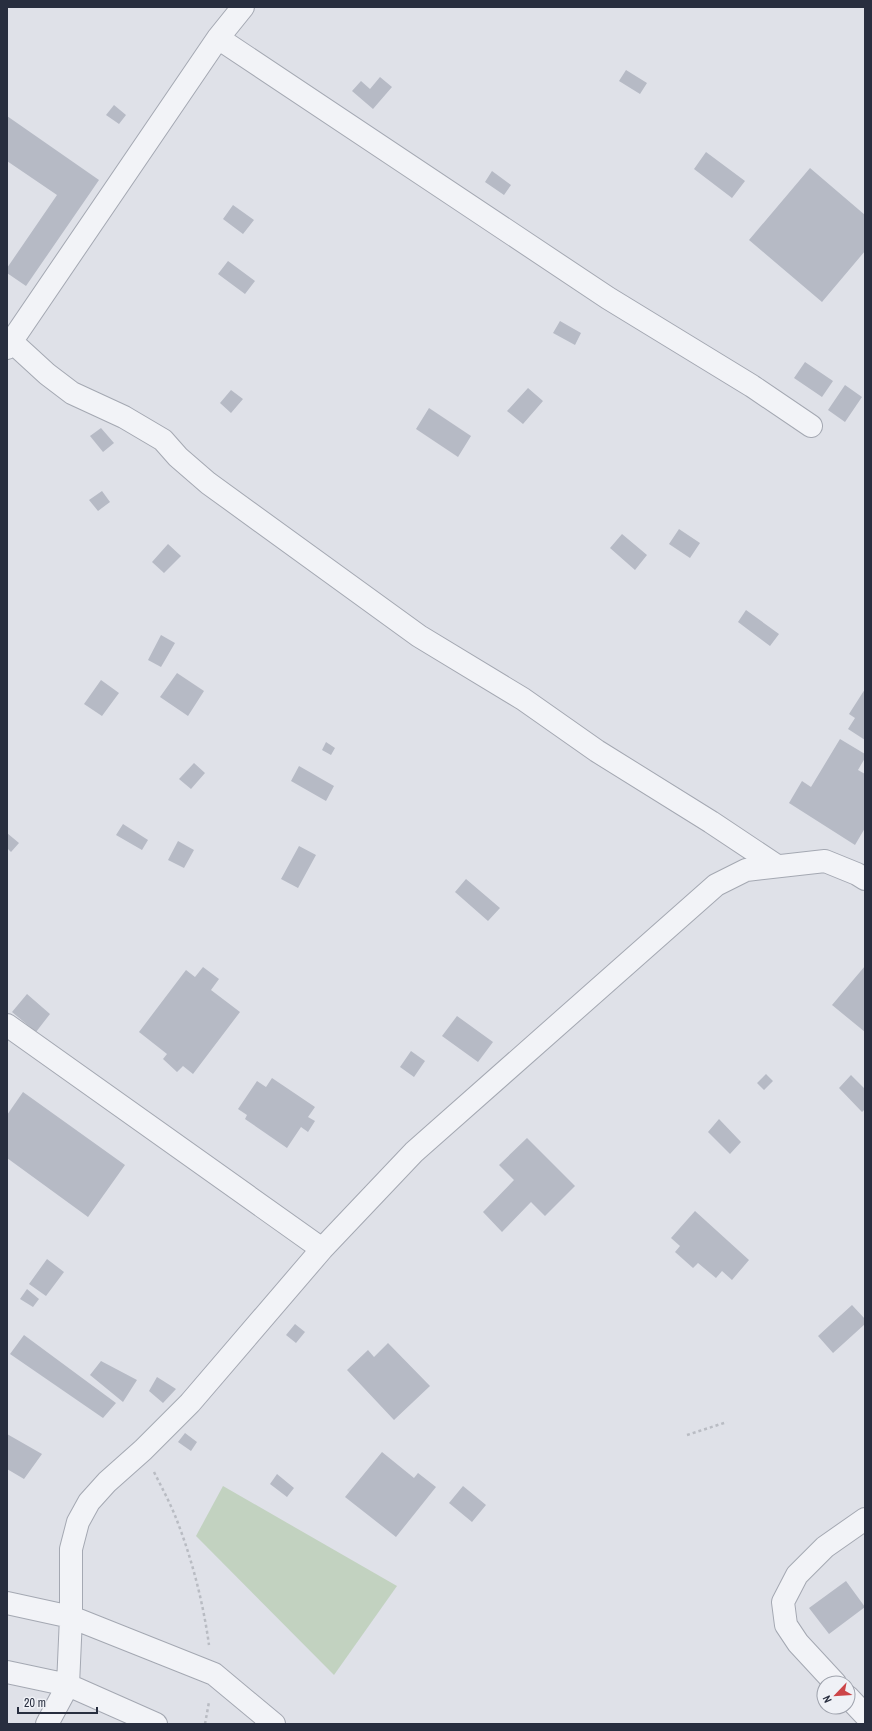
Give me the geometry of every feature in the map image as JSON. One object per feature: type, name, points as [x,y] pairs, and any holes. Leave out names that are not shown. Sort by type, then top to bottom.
[{"type":"street","points":[[243,7],[218,38],[9,345],[72,393],[124,417],[163,440],[178,457],[208,483],[419,636],[523,699],[597,751],[711,822],[778,866]]},
{"type":"street","points":[[218,38],[608,298],[752,386],[811,426]]},
{"type":"street","points":[[47,1724],[68,1686],[71,1617],[71,1548],[78,1522],[89,1502],[107,1482],[143,1450],[190,1403],[322,1249],[414,1152],[716,885],[746,870],[825,861],[857,874],[865,880]]},
{"type":"street","points":[[7,1025],[322,1249]]},
{"type":"street","points":[[828,1675],[798,1643],[786,1625],[783,1602],[797,1575],[825,1547],[865,1519]]},
{"type":"street","points":[[7,1603],[71,1617],[214,1674],[274,1724]]},
{"type":"street","points":[[7,1672],[68,1686],[156,1724]]},
{"type":"street","points":[[856,1705],[865,1715]]},
{"type":"path","points":[[687,1435],[727,1422]]},
{"type":"path","points":[[143,1450],[174,1513],[193,1570],[205,1619],[214,1674],[205,1724]]},
{"type":"green space","points":[[223,1486],[397,1586],[334,1675],[196,1536]]},
{"type":"building","points":[[626,70],[647,83],[640,94],[619,81]]},
{"type":"building","points":[[380,77],[392,87],[373,109],[352,91],[361,81],[370,89]]},
{"type":"building","points":[[114,105],[126,115],[119,124],[106,115]]},
{"type":"building","points":[[7,116],[99,180],[26,286],[7,273],[7,268],[57,195],[7,161]]},
{"type":"building","points":[[706,152],[745,181],[732,198],[694,169]]},
{"type":"building","points":[[810,168],[865,215],[865,251],[822,302],[749,240]]},
{"type":"building","points":[[492,171],[511,185],[504,195],[485,182]]},
{"type":"building","points":[[233,205],[254,220],[243,234],[223,219]]},
{"type":"building","points":[[228,261],[255,281],[245,294],[218,274]]},
{"type":"building","points":[[560,321],[581,333],[575,345],[553,333]]},
{"type":"building","points":[[805,362],[833,381],[822,397],[794,378]]},
{"type":"building","points":[[845,385],[862,397],[845,422],[828,410]]},
{"type":"building","points":[[528,388],[543,401],[523,424],[507,411]]},
{"type":"building","points":[[231,390],[243,399],[231,413],[220,403]]},
{"type":"building","points":[[429,408],[471,436],[458,457],[416,429]]},
{"type":"building","points":[[101,428],[114,443],[103,452],[90,436]]},
{"type":"building","points":[[102,491],[110,502],[98,511],[89,500]]},
{"type":"building","points":[[679,529],[700,543],[690,558],[669,544]]},
{"type":"building","points":[[622,534],[647,555],[635,570],[610,548]]},
{"type":"building","points":[[168,544],[181,556],[164,573],[152,562]]},
{"type":"building","points":[[746,610],[779,634],[770,646],[738,622]]},
{"type":"building","points":[[161,635],[175,643],[161,667],[148,660]]},
{"type":"building","points":[[177,673],[204,691],[188,716],[160,697]]},
{"type":"building","points":[[101,680],[119,693],[102,716],[84,704]]},
{"type":"building","points":[[865,689],[865,740],[848,729],[855,718],[849,714]]},
{"type":"building","points":[[840,739],[865,754],[865,758],[858,770],[865,774],[865,828],[855,845],[789,803],[802,781],[811,787]]},
{"type":"building","points":[[326,742],[335,748],[331,755],[322,750]]},
{"type":"building","points":[[194,763],[205,773],[191,789],[179,779]]},
{"type":"building","points":[[299,766],[334,786],[326,801],[291,781]]},
{"type":"building","points":[[123,824],[148,840],[142,850],[116,835]]},
{"type":"building","points":[[7,833],[19,843],[11,852],[7,848]]},
{"type":"building","points":[[178,841],[194,850],[184,868],[168,860]]},
{"type":"building","points":[[299,846],[316,855],[298,888],[281,879]]},
{"type":"building","points":[[466,879],[500,908],[488,921],[455,892]]},
{"type":"building","points":[[865,966],[865,1032],[832,1005]]},
{"type":"building","points":[[203,967],[219,979],[211,990],[240,1012],[193,1074],[183,1066],[177,1072],[163,1059],[167,1054],[139,1032],[186,970],[195,977]]},
{"type":"building","points":[[27,994],[50,1014],[36,1032],[12,1012]]},
{"type":"building","points":[[457,1016],[493,1042],[478,1062],[442,1036]]},
{"type":"building","points":[[411,1051],[425,1061],[414,1077],[400,1067]]},
{"type":"building","points":[[766,1074],[773,1081],[764,1090],[757,1083]]},
{"type":"building","points":[[851,1075],[865,1089],[865,1109],[862,1112],[839,1088]]},
{"type":"building","points":[[272,1078],[315,1107],[308,1117],[315,1121],[308,1132],[301,1127],[287,1148],[245,1119],[247,1115],[238,1109],[257,1081],[266,1087]]},
{"type":"building","points":[[23,1092],[125,1165],[88,1217],[7,1158],[7,1115]]},
{"type":"building","points":[[719,1119],[741,1142],[730,1154],[708,1132]]},
{"type":"building","points":[[527,1138],[575,1186],[545,1216],[531,1202],[502,1232],[483,1212],[514,1180],[499,1165]]},
{"type":"building","points":[[695,1211],[749,1260],[732,1280],[722,1271],[716,1278],[698,1263],[693,1268],[675,1252],[680,1246],[671,1238]]},
{"type":"building","points":[[47,1259],[64,1272],[46,1296],[29,1284]]},
{"type":"building","points":[[27,1289],[39,1299],[33,1307],[20,1299]]},
{"type":"building","points":[[852,1305],[865,1319],[865,1324],[833,1353],[818,1336]]},
{"type":"building","points":[[295,1324],[305,1332],[296,1343],[286,1335]]},
{"type":"building","points":[[24,1335],[116,1403],[103,1418],[10,1354]]},
{"type":"building","points":[[388,1343],[430,1386],[394,1420],[347,1370],[368,1350],[374,1357]]},
{"type":"building","points":[[101,1361],[137,1380],[123,1402],[90,1375]]},
{"type":"building","points":[[157,1377],[176,1389],[163,1403],[149,1391]]},
{"type":"building","points":[[185,1433],[197,1442],[191,1451],[178,1442]]},
{"type":"building","points":[[7,1434],[42,1454],[24,1479],[7,1469]]},
{"type":"building","points":[[382,1452],[414,1478],[418,1473],[436,1487],[396,1537],[345,1497]]},
{"type":"building","points":[[277,1474],[294,1488],[287,1497],[270,1484]]},
{"type":"building","points":[[463,1486],[486,1505],[472,1522],[449,1503]]},
{"type":"building","points":[[846,1581],[865,1607],[829,1634],[809,1608]]}]
